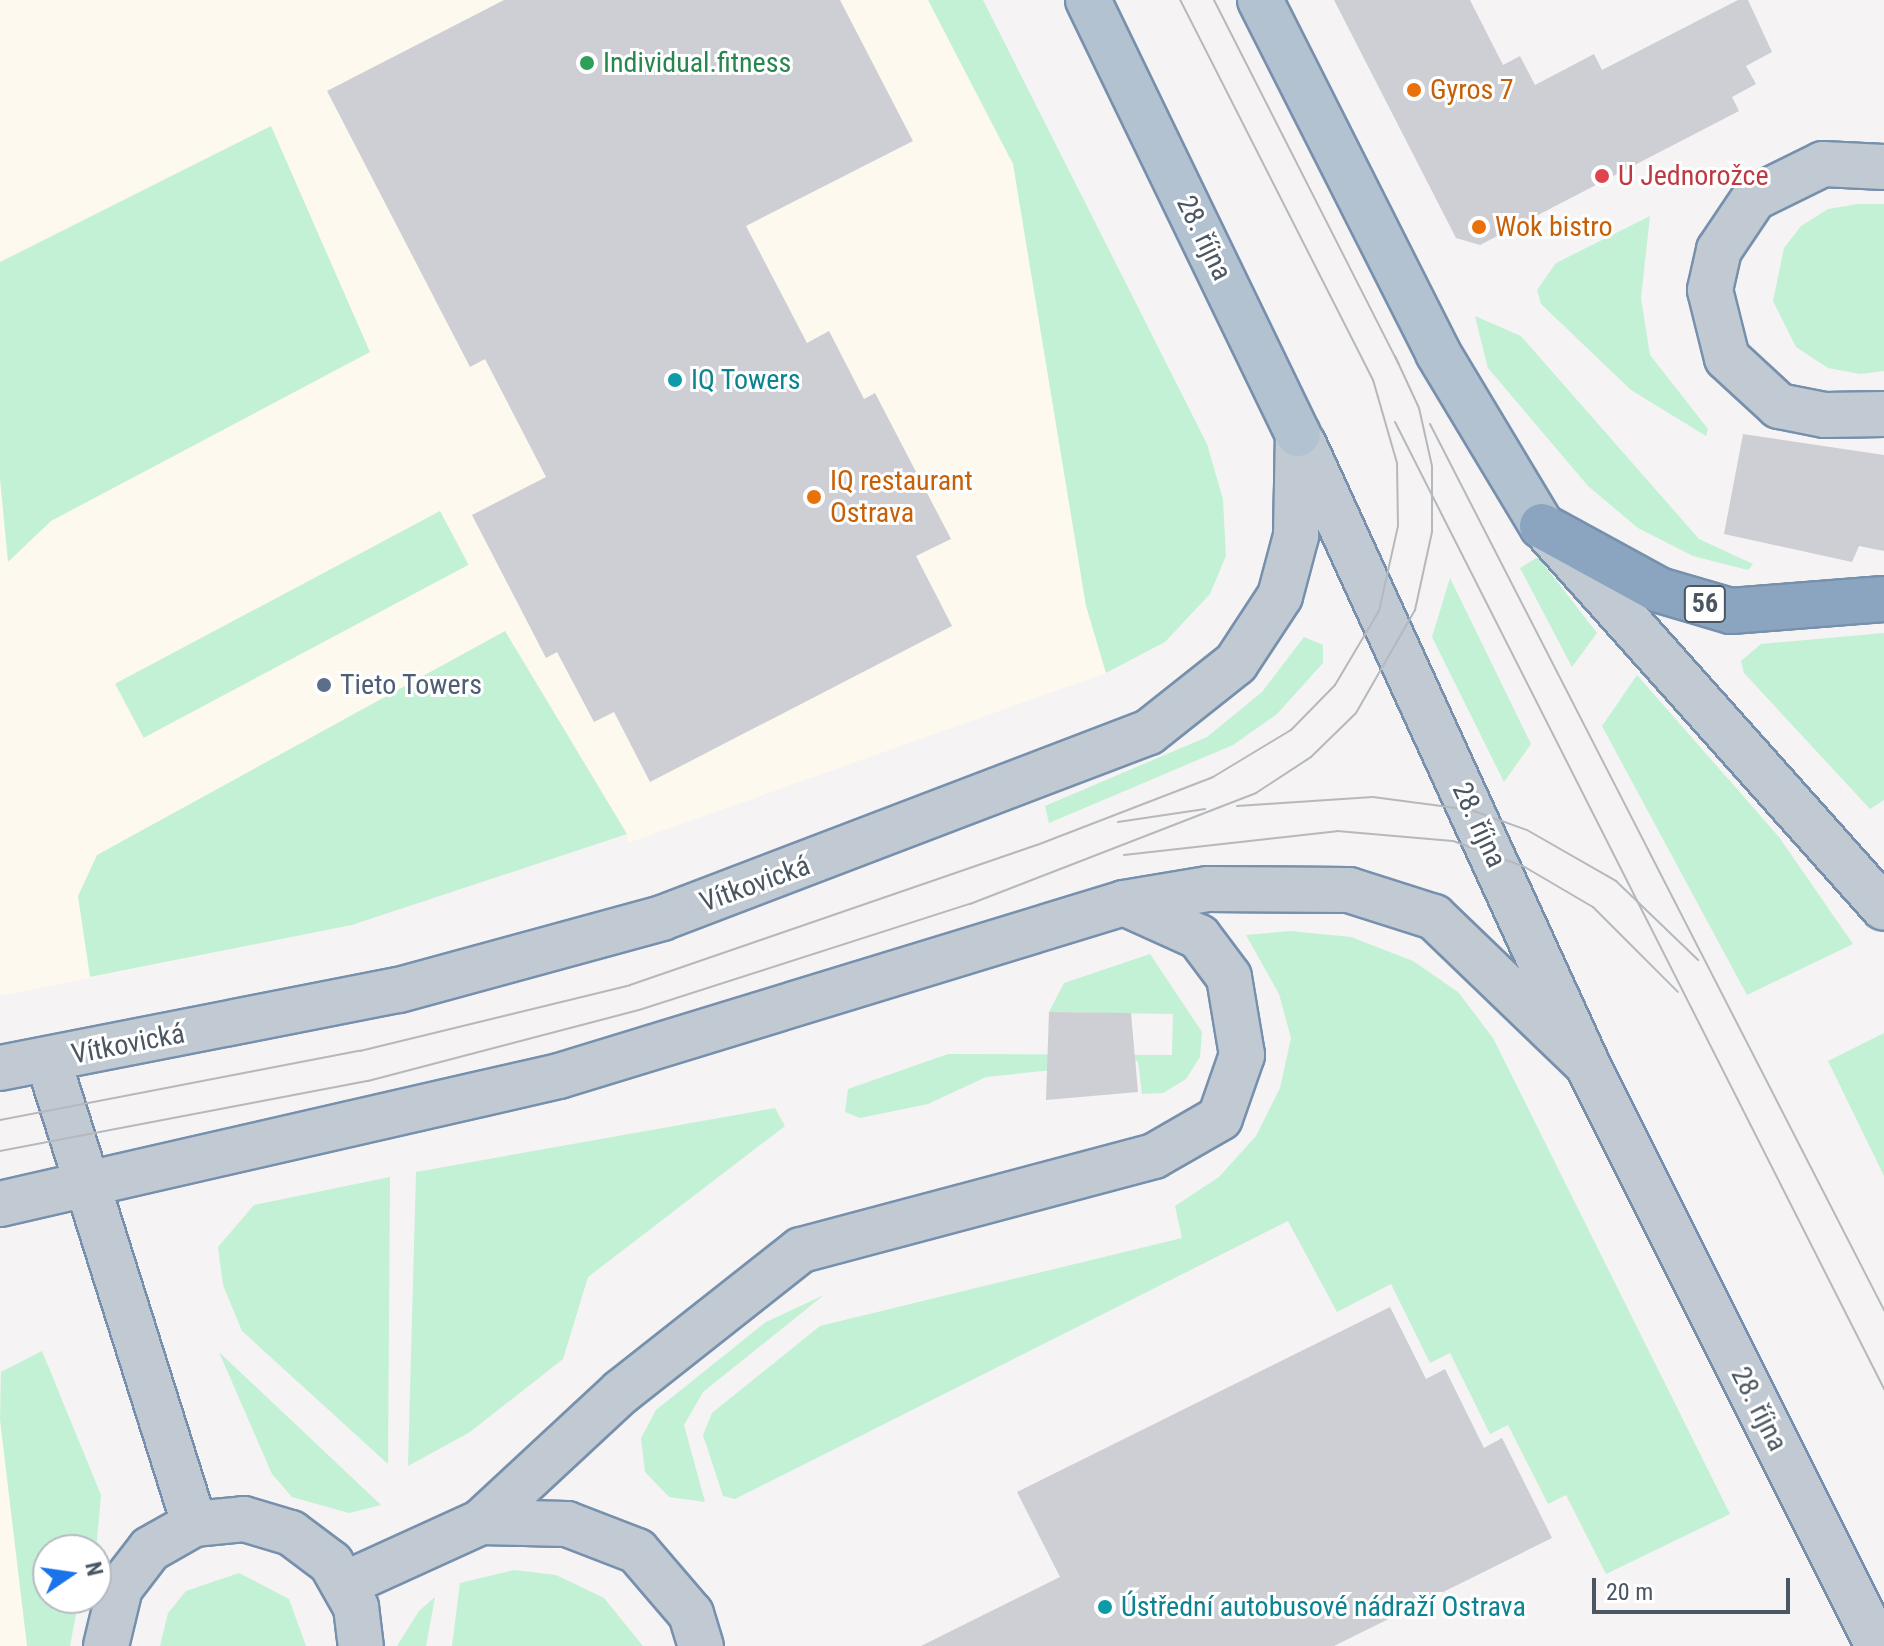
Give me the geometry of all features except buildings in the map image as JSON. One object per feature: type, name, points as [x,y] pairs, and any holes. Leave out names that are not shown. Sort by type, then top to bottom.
[{"type":"highway","name":"56","points":[[1542,526],[1659,590],[1731,611],[1884,599]]},
{"type":"main road","name":"28. října","points":[[1088,0],[1298,434]]},
{"type":"main road","points":[[1260,0],[1438,353],[1542,526]]},
{"type":"street","points":[[1884,167],[1823,164],[1754,198],[1719,250],[1710,290],[1727,358],[1779,406],[1825,415],[1884,414]]},
{"type":"street","name":"Vítkovická","points":[[0,1068],[399,990],[662,918],[1149,732],[1226,672],[1280,596],[1296,536],[1298,434]]},
{"type":"street","name":"28. října","points":[[1298,434],[1587,1064],[1878,1646]]},
{"type":"street","points":[[1542,526],[1884,908]]},
{"type":"street","points":[[0,1204],[559,1076],[1124,903],[1234,887],[1349,890],[1406,906],[1463,939],[1587,1064]]},
{"type":"street","points":[[345,1584],[481,1522],[621,1392],[801,1250],[1154,1156],[1220,1118],[1242,1055],[1229,977],[1199,937],[1124,903]]},
{"type":"street","points":[[48,1060],[83,1184],[194,1524]]},
{"type":"street","points":[[481,1522],[567,1524],[637,1551],[691,1614],[701,1646]]},
{"type":"street","points":[[106,1646],[110,1612],[133,1567],[194,1524],[268,1523],[312,1546],[345,1584],[361,1646]]},
{"type":"shaded area","points":[[0,0],[983,0],[1207,444],[1223,499],[1226,556],[1210,594],[1165,642],[1106,673],[628,843],[627,834],[352,925],[0,996]]},
{"type":"shaded area","points":[[0,1402],[31,1646],[0,1646]]},
{"type":"green space","points":[[928,0],[983,0],[1207,444],[1223,499],[1226,556],[1210,594],[1165,642],[1106,673],[1086,606],[1013,164]]},
{"type":"green space","points":[[271,126],[370,352],[51,521],[8,562],[0,479],[0,262]]},
{"type":"green space","points":[[1884,204],[1884,371],[1860,374],[1828,368],[1796,347],[1773,301],[1784,248],[1801,226],[1828,209]]},
{"type":"green space","points":[[1650,216],[1641,298],[1650,355],[1708,429],[1706,436],[1631,390],[1541,304],[1537,290],[1556,263]]},
{"type":"green space","points":[[1475,316],[1521,336],[1699,539],[1753,564],[1748,570],[1693,556],[1638,528],[1588,486],[1488,368]]},
{"type":"green space","points":[[440,511],[469,565],[144,738],[115,684]]},
{"type":"green space","points":[[1538,557],[1597,633],[1572,667],[1520,568]]},
{"type":"green space","points":[[1450,578],[1531,744],[1504,782],[1432,637]]},
{"type":"green space","points":[[505,631],[627,834],[352,925],[90,977],[78,896],[97,855]]},
{"type":"green space","points":[[1884,633],[1884,800],[1870,809],[1744,673],[1741,661],[1761,644]]},
{"type":"green space","points":[[1304,637],[1323,645],[1323,663],[1277,714],[1233,745],[1049,823],[1045,806],[1207,737],[1262,692]]},
{"type":"green space","points":[[1637,675],[1779,837],[1853,944],[1747,995],[1602,726]]},
{"type":"green space","points":[[1291,931],[1351,937],[1413,961],[1458,992],[1493,1038],[1730,1514],[1606,1574],[1566,1495],[1548,1504],[1508,1425],[1490,1434],[1450,1353],[1430,1363],[1391,1284],[1337,1312],[1288,1221],[735,1499],[723,1496],[703,1435],[712,1413],[820,1326],[1182,1238],[1175,1206],[1219,1177],[1256,1136],[1280,1088],[1291,1038],[1279,994],[1246,935]]},
{"type":"green space","points":[[1150,954],[1202,1032],[1200,1057],[1186,1079],[1163,1093],[1142,1094],[1138,1061],[986,1077],[928,1104],[860,1118],[845,1112],[848,1089],[948,1054],[1172,1055],[1173,1014],[1049,1012],[1064,983]]},
{"type":"green space","points":[[1884,1033],[1884,1176],[1828,1061]]},
{"type":"green space","points":[[775,1108],[785,1126],[588,1277],[563,1359],[470,1432],[408,1466],[416,1172]]},
{"type":"green space","points":[[390,1177],[388,1464],[242,1331],[223,1285],[218,1247],[254,1205]]},
{"type":"green space","points":[[824,1295],[703,1392],[684,1425],[705,1502],[669,1497],[645,1472],[641,1438],[656,1410],[766,1322]]},
{"type":"green space","points":[[42,1351],[101,1495],[98,1534],[32,1534],[32,1614],[76,1614],[70,1646],[27,1646],[0,1420],[1,1372]]},
{"type":"green space","points":[[219,1352],[381,1505],[349,1513],[292,1497],[272,1474]]},
{"type":"green space","points":[[514,1570],[556,1575],[604,1598],[643,1646],[452,1646],[460,1583]]},
{"type":"green space","points":[[239,1573],[289,1599],[306,1646],[160,1646],[168,1613],[186,1591]]},
{"type":"green space","points":[[435,1597],[426,1646],[397,1646],[419,1611]]},
{"type":"tram line","points":[[0,1120],[360,1051],[630,985],[1037,845],[1213,777],[1291,730],[1335,685],[1379,611],[1398,526],[1397,463],[1373,380],[1180,0]]},
{"type":"tram line","points":[[1214,0],[1399,364]]},
{"type":"tram line","points":[[0,1151],[368,1081],[639,1010],[970,904],[1256,793],[1311,757],[1356,713],[1415,610],[1432,532],[1432,466],[1419,408],[1395,356]]},
{"type":"tram line","points":[[1395,422],[1884,1389]]},
{"type":"tram line","points":[[1430,424],[1884,1310]]},
{"type":"tram line","points":[[1237,806],[1373,797],[1471,810],[1527,830],[1616,881],[1698,960]]},
{"type":"tram line","points":[[1118,822],[1205,809]]},
{"type":"tram line","points":[[1124,855],[1337,831],[1453,841],[1523,866],[1593,907],[1678,992]]},
{"type":"place","name":"Individual.fitness","points":[[587,63]]},
{"type":"place","name":"Gyros 7","points":[[1414,90]]},
{"type":"place","name":"U Jednorožce","points":[[1602,176]]},
{"type":"place","name":"Wok bistro","points":[[1479,227]]},
{"type":"place","name":"IQ Towers","points":[[675,380]]},
{"type":"place","name":"IQ restaurant Ostrava","points":[[814,497]]},
{"type":"place","name":"Tieto Towers","points":[[324,685]]},
{"type":"place","name":"Ústřední autobusové nádraží Ostrava","points":[[1105,1607]]}]
